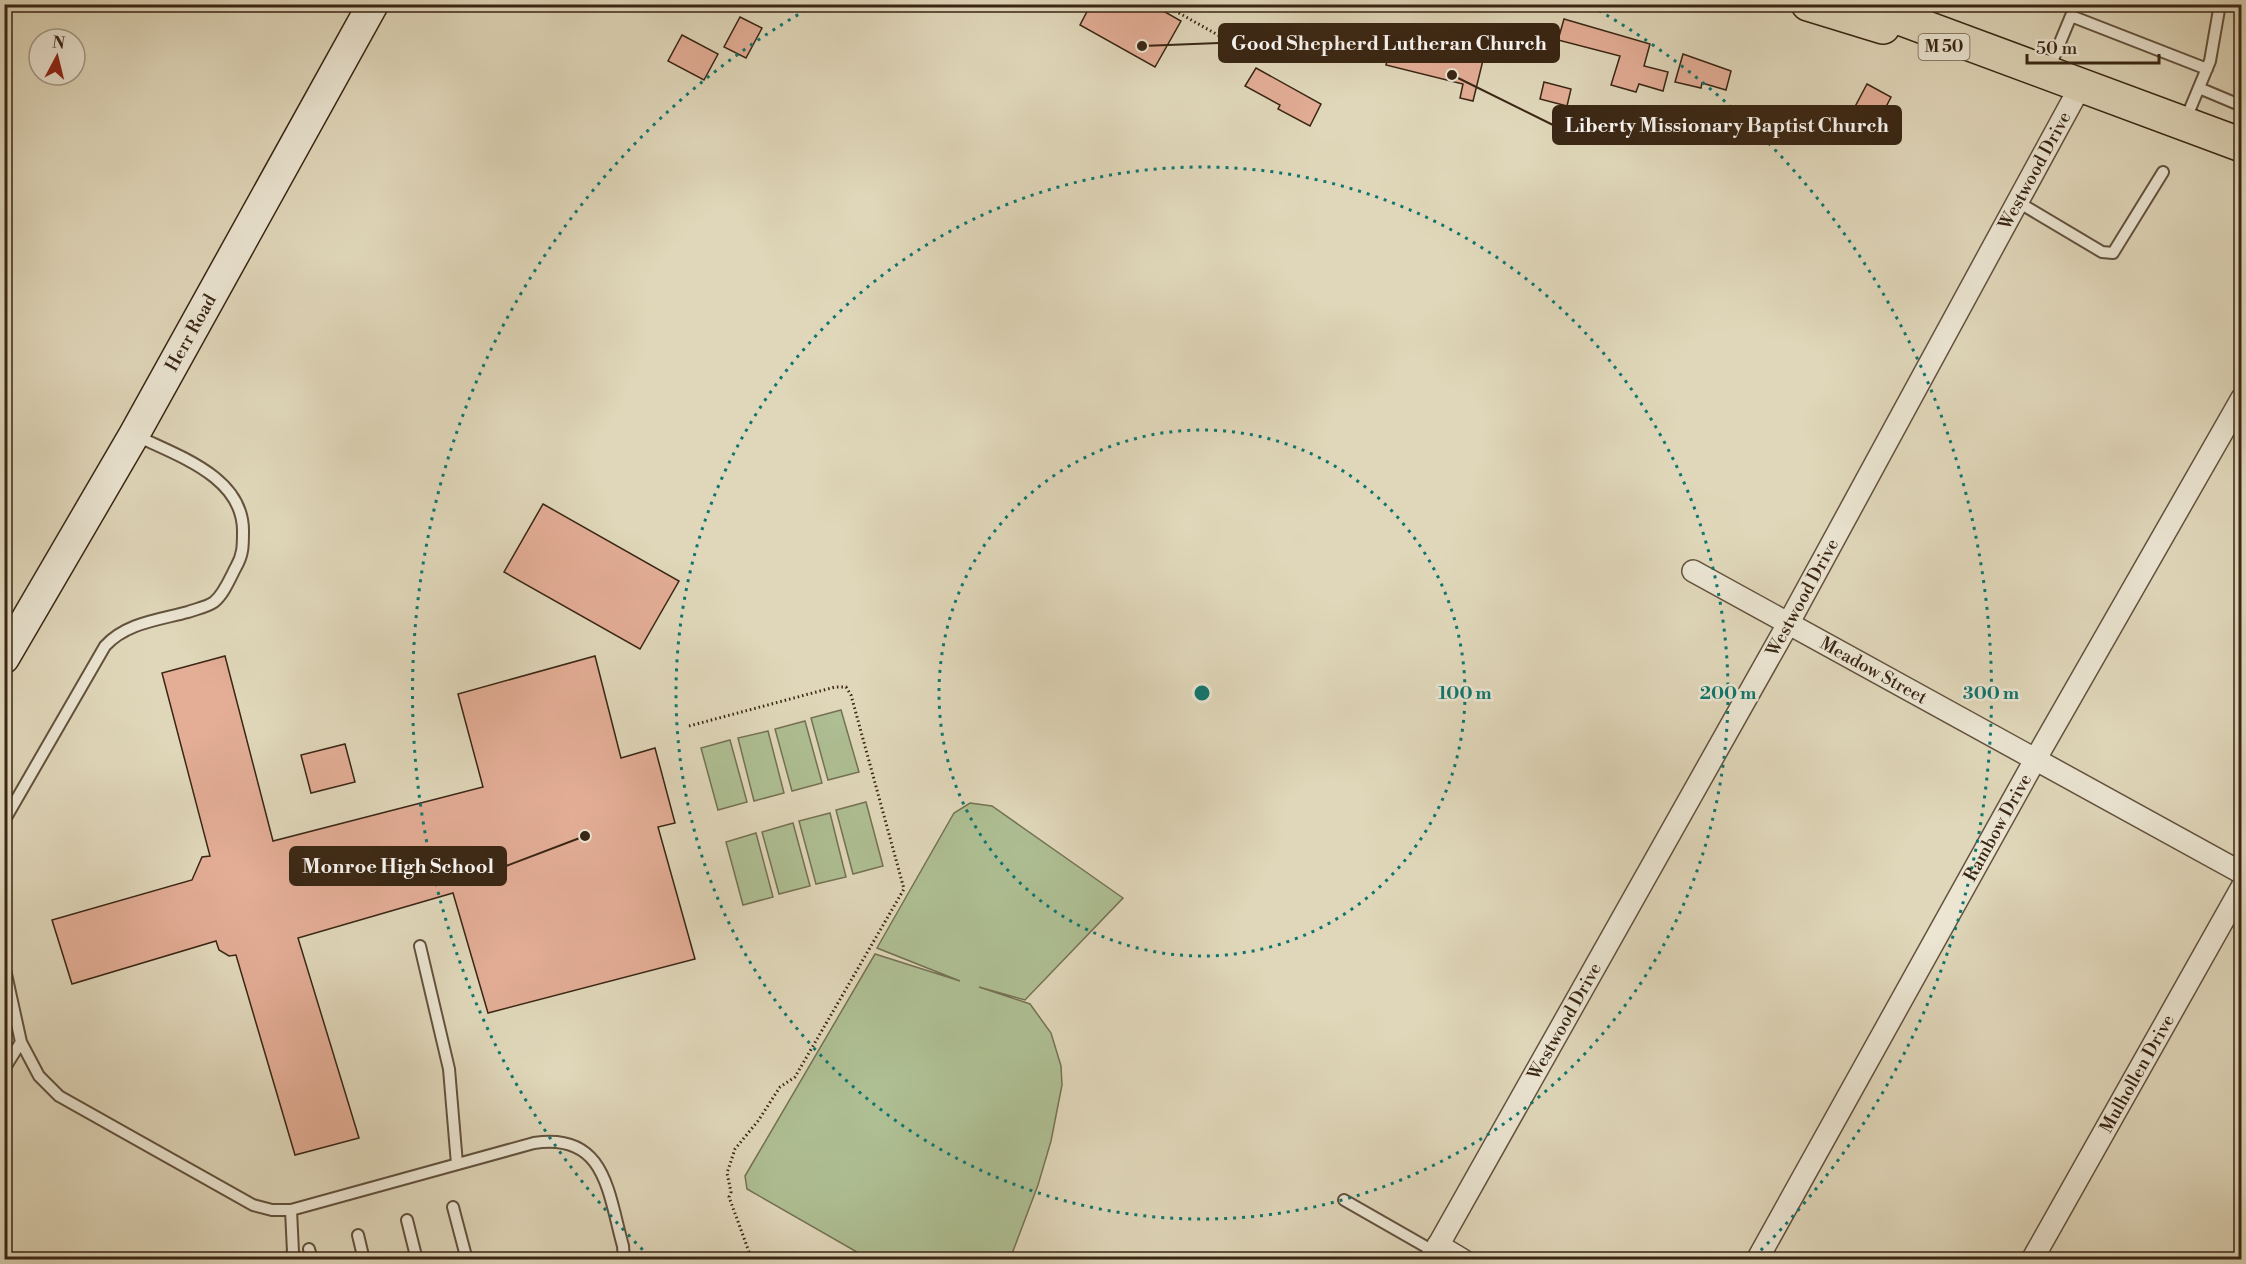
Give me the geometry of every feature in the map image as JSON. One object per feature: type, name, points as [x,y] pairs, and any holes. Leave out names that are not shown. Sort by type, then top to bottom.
[{"type":"main road","name":"M 50","points":[[1808,4],[2080,87]]},
{"type":"main road","name":"M 50","points":[[1862,4],[2046,75],[2241,145]]},
{"type":"street","name":"Herr Road","points":[[4,658],[134,435],[373,4]]},
{"type":"street","name":"Westwood Drive","points":[[1434,1252],[1788,624],[2080,87]]},
{"type":"street","name":"Rambow Drive","points":[[1757,1260],[2241,398]]},
{"type":"street","name":"Meadow Street","points":[[1693,571],[2241,873]]},
{"type":"street","name":"Mulhollen Drive","points":[[2032,1260],[2241,887]]},
{"type":"street","points":[[1434,1252],[1463,1260]]},
{"type":"lane","points":[[2184,124],[2207,69],[2220,4]]},
{"type":"lane","points":[[2046,75],[2071,16],[2207,69]]},
{"type":"lane","points":[[2199,88],[2241,106]]},
{"type":"lane","points":[[2018,202],[2102,252],[2114,253],[2163,172]]},
{"type":"lane","points":[[4,821],[105,646],[126,628],[199,609],[213,602],[243,555],[243,526],[238,506],[229,489],[215,477],[134,435]]},
{"type":"lane","points":[[420,946],[449,1069],[457,1164]]},
{"type":"lane","points":[[4,965],[21,1042],[39,1076],[59,1096],[253,1205],[272,1210],[291,1210],[548,1140],[580,1147],[600,1166],[623,1246],[624,1260]]},
{"type":"lane","points":[[4,1069],[21,1042]]},
{"type":"lane","points":[[1344,1200],[1434,1252]]},
{"type":"lane","points":[[453,1207],[467,1260]]},
{"type":"lane","points":[[289,1260],[293,1252],[291,1210]]},
{"type":"lane","points":[[407,1220],[417,1260]]},
{"type":"lane","points":[[358,1235],[364,1260]]},
{"type":"path","points":[[1163,4],[1232,43]]},
{"type":"path","points":[[689,726],[835,687],[846,687],[852,695],[904,889],[795,1077],[780,1087],[735,1149],[727,1173],[731,1192],[729,1197],[752,1260]]},
{"type":"green space","points":[[841,710],[859,772],[828,780],[811,718]]},
{"type":"green space","points":[[805,721],[822,783],[792,791],[775,729]]},
{"type":"green space","points":[[768,731],[784,793],[754,801],[738,738]]},
{"type":"green space","points":[[730,740],[747,802],[718,810],[701,748]]},
{"type":"green space","points":[[866,802],[883,866],[853,874],[836,810]]},
{"type":"green space","points":[[970,803],[992,806],[1123,898],[1025,1000],[979,987],[1030,1004],[1051,1033],[1061,1066],[1062,1085],[1051,1141],[1038,1185],[1010,1259],[869,1259],[747,1189],[745,1176],[875,954],[960,981],[877,948],[954,813]]},
{"type":"green space","points":[[830,813],[846,877],[816,884],[799,821]]},
{"type":"green space","points":[[793,823],[810,886],[779,894],[762,832]]},
{"type":"green space","points":[[756,833],[773,897],[743,905],[726,842]]},
{"type":"building","points":[[1091,4],[1151,4],[1181,21],[1155,67],[1080,25]]},
{"type":"building","points":[[740,17],[762,28],[746,58],[724,47]]},
{"type":"building","points":[[1564,19],[1650,44],[1644,66],[1668,72],[1663,91],[1639,84],[1636,92],[1611,85],[1620,56],[1558,40]]},
{"type":"building","points":[[1394,30],[1485,52],[1473,101],[1460,98],[1463,84],[1386,65]]},
{"type":"building","points":[[682,35],[718,54],[704,80],[668,61]]},
{"type":"building","points":[[1683,54],[1731,71],[1726,90],[1702,83],[1701,88],[1675,82]]},
{"type":"building","points":[[1256,68],[1321,104],[1310,126],[1278,109],[1280,105],[1245,86]]},
{"type":"building","points":[[1544,82],[1571,89],[1567,106],[1540,99]]},
{"type":"building","points":[[1867,84],[1891,97],[1868,142],[1833,125],[1840,111],[1850,116]]},
{"type":"building","points":[[543,504],[679,581],[640,649],[504,572]]},
{"type":"building","points":[[225,656],[273,841],[483,787],[458,694],[595,656],[621,758],[655,748],[675,823],[658,827],[695,959],[488,1013],[453,893],[298,938],[359,1138],[295,1155],[236,955],[229,956],[219,950],[216,941],[72,984],[52,920],[192,880],[202,857],[210,856],[162,673]]},
{"type":"building","points":[[345,744],[355,782],[311,793],[301,755]]},
{"type":"place","name":"Good Shepherd Lutheran Church","points":[[1142,46]]},
{"type":"place","name":"Liberty Missionary Baptist Church","points":[[1452,75]]},
{"type":"place","name":"Monroe High School","points":[[585,836]]}]
